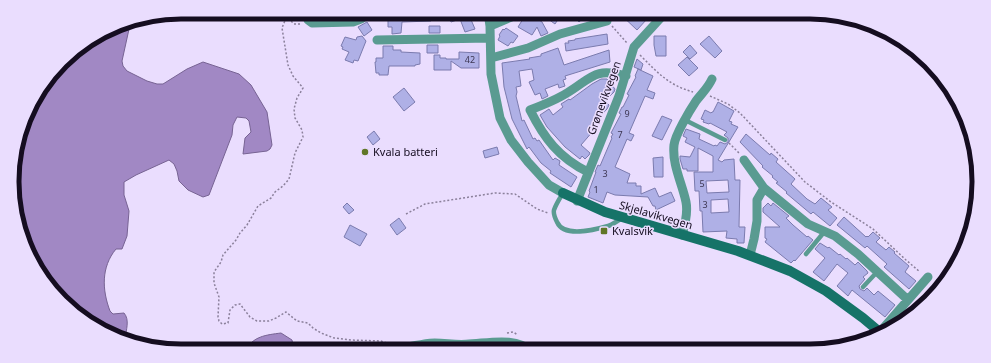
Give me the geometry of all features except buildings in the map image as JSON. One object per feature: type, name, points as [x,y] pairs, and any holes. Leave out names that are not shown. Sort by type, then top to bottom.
[{"type":"main road","name":"Skjelavikvegen","points":[[563,193],[577,201],[605,212],[750,255],[790,271],[826,290],[877,329]]},
{"type":"street","points":[[310,19],[312,23],[353,22],[361,19]]},
{"type":"street","name":"Skjelavikvegen","points":[[489,19],[494,93],[500,118],[511,140],[549,186],[563,193]]},
{"type":"street","points":[[490,26],[506,19]]},
{"type":"street","name":"Grønevikvegen","points":[[577,201],[619,96],[634,48],[657,19]]},
{"type":"street","points":[[491,58],[528,48],[560,34],[607,21]]},
{"type":"street","points":[[377,40],[490,38]]},
{"type":"street","points":[[588,172],[571,163],[552,145],[538,125],[530,110],[567,94],[596,74],[605,72],[626,76]]},
{"type":"street","points":[[682,235],[685,225],[686,203],[674,158],[674,143],[678,131],[696,102],[708,88],[712,79]]},
{"type":"street","points":[[744,160],[764,188],[808,224],[835,236],[858,254],[908,300]]},
{"type":"street","points":[[750,255],[757,221],[757,200],[764,188]]},
{"type":"street","points":[[889,323],[928,277]]},
{"type":"lane","points":[[685,120],[725,140]]},
{"type":"lane","points":[[563,193],[554,209],[554,215],[558,224],[564,230],[574,232],[608,226],[623,218]]},
{"type":"lane","points":[[806,254],[824,231]]},
{"type":"lane","points":[[864,287],[877,272]]},
{"type":"lane","points":[[414,344],[430,341],[465,342],[498,339],[517,341],[525,344]]},
{"type":"path","points":[[286,19],[282,28],[288,65],[293,76],[303,88],[297,98],[294,109],[295,118],[302,130],[303,137],[295,152],[290,178],[284,186],[275,192],[271,198],[258,206],[247,225],[223,255],[221,262],[214,272],[214,278],[219,297],[218,317],[222,324],[228,323],[231,307],[240,304],[250,316],[256,320],[269,321],[286,312],[297,321],[309,324],[313,328]]},
{"type":"path","points":[[289,19],[294,24],[300,24],[305,19]]},
{"type":"path","points":[[607,21],[629,45],[634,48],[668,82],[677,87],[715,98],[733,107],[805,182],[831,202],[873,229],[912,266],[928,277]]},
{"type":"path","points":[[725,140],[744,160]]},
{"type":"path","points":[[406,214],[425,204],[495,192],[515,194],[537,208],[554,215]]},
{"type":"shaded area","points":[[129,28],[122,61],[123,66],[127,71],[147,81],[157,84],[163,84],[187,69],[203,62],[239,74],[251,85],[267,112],[272,145],[267,151],[243,154],[245,138],[251,132],[249,121],[246,118],[237,117],[233,125],[232,135],[209,195],[203,197],[188,190],[179,181],[174,164],[169,160],[124,182],[124,195],[129,211],[127,236],[122,249],[116,249],[111,256],[105,271],[104,287],[110,311],[113,314],[124,313],[127,319],[126,334],[91,317],[74,304],[59,289],[46,272],[31,244],[22,213],[19,192],[19,171],[22,150],[31,119],[46,91],[59,74],[74,59],[91,46],[119,31]]},
{"type":"shaded area","points":[[281,333],[292,340],[293,344],[250,344],[256,339]]},
{"type":"place","name":"Kvala batteri","points":[[365,152]]},
{"type":"place","name":"Kvalsvik","points":[[604,231]]}]
